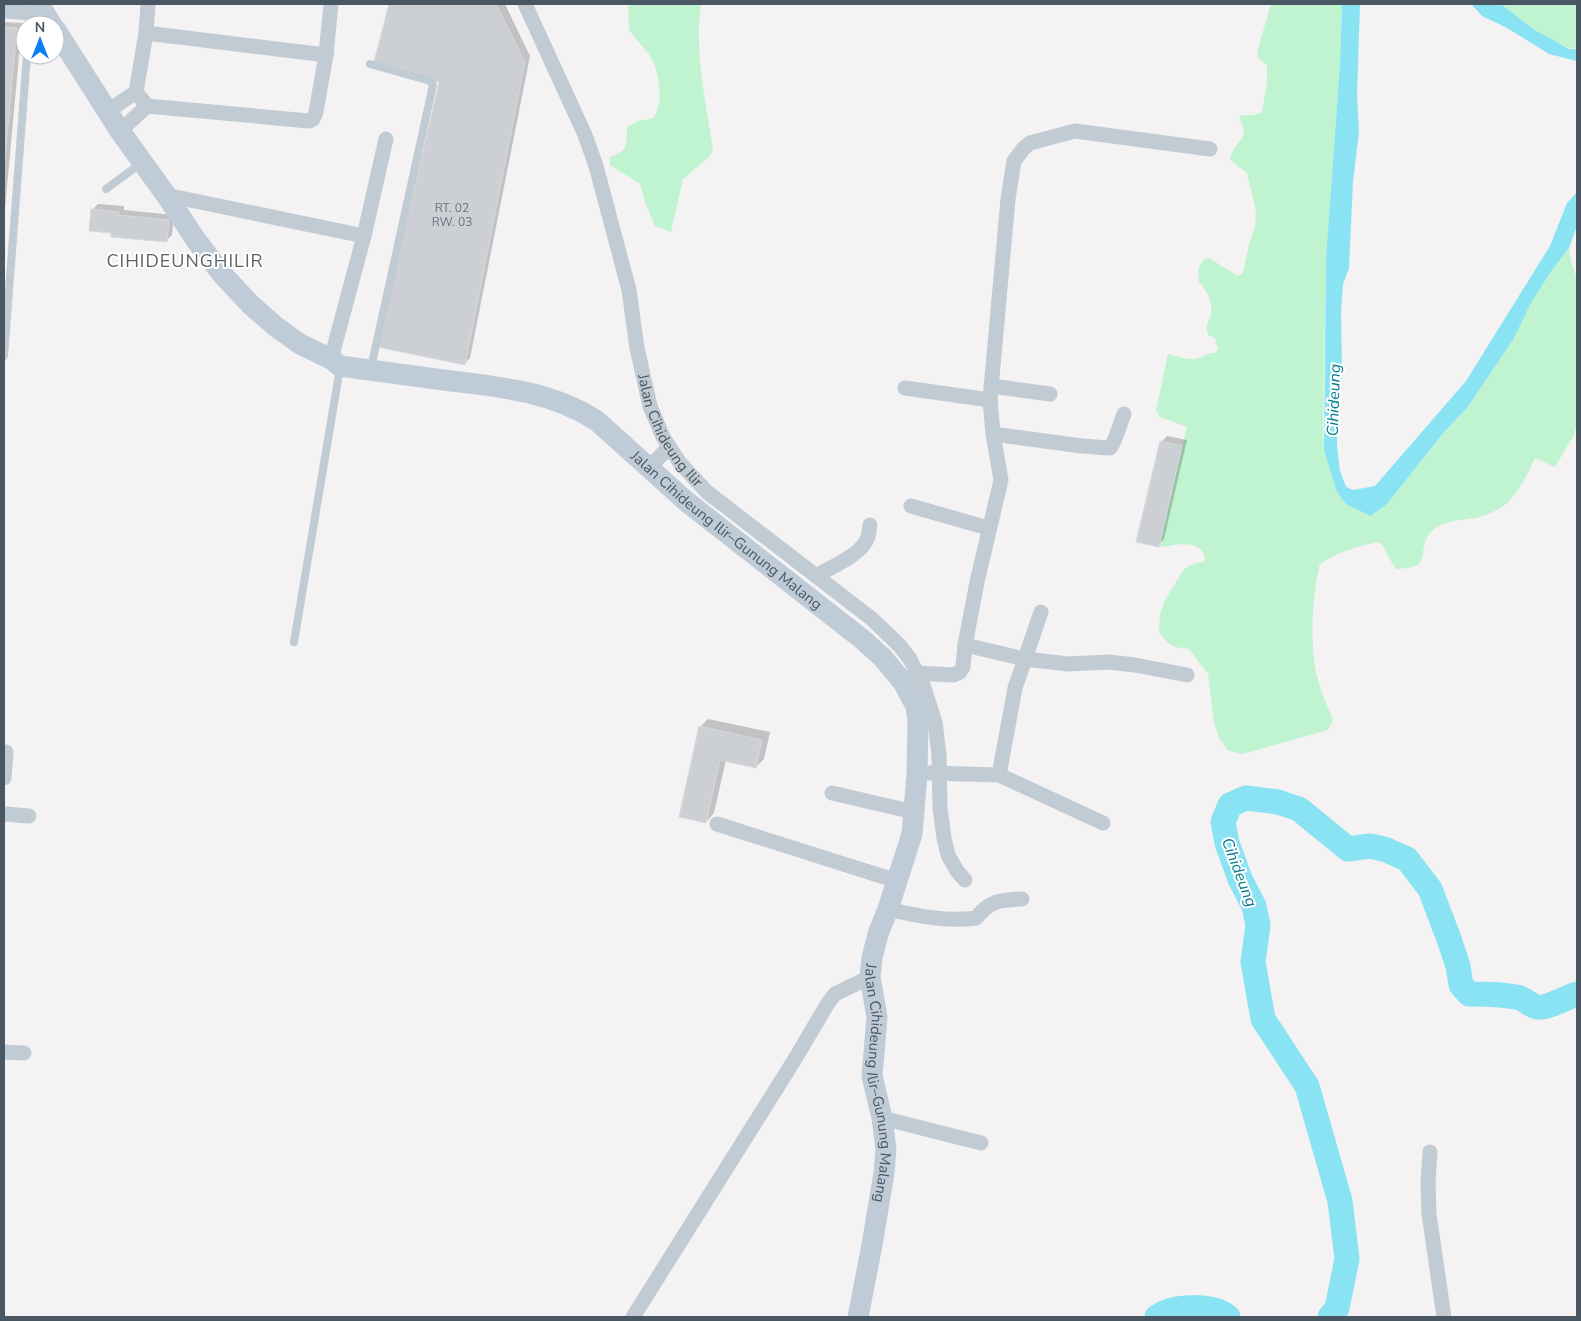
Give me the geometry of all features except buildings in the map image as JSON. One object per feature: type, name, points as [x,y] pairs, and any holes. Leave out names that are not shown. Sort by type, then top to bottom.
[{"type":"main road","name":"Jalan Cihideung Ilir–Gunung Malang","points":[[65,50],[196,240],[222,274],[251,305],[275,326],[300,344],[335,362],[371,370],[509,388],[556,400],[571,406],[597,422],[687,502],[862,639],[894,670],[907,688],[916,706],[929,773],[914,812],[912,834],[864,980],[877,1017],[872,1076],[882,1118],[886,1149],[884,1173],[858,1317]]},
{"type":"street","points":[[108,111],[136,92],[146,33],[148,4]]},
{"type":"street","points":[[136,92],[147,106],[309,121],[313,119],[316,112],[326,55],[331,4]]},
{"type":"street","name":"Jalan Cihideung Ilir","points":[[525,4],[585,136],[596,166],[629,290],[637,348],[650,406],[656,423],[669,447],[691,476],[707,492],[886,631],[899,645],[918,673],[927,694],[937,737],[929,773],[948,855],[957,871],[965,880]]},
{"type":"street","points":[[4,11],[29,15]]},
{"type":"street","points":[[146,33],[326,55]]},
{"type":"street","points":[[120,131],[147,106]]},
{"type":"street","points":[[918,673],[953,675],[960,672],[963,667],[988,528],[1000,480],[993,434],[990,393],[1008,199],[1014,161],[1030,143],[1075,131],[1210,149]]},
{"type":"street","points":[[335,362],[386,139]]},
{"type":"street","points":[[166,194],[364,236]]},
{"type":"street","points":[[905,388],[1050,394]]},
{"type":"street","points":[[993,434],[1110,448],[1114,444],[1124,414]]},
{"type":"street","points":[[649,468],[669,447]]},
{"type":"street","points":[[911,506],[988,528]]},
{"type":"street","points":[[816,576],[863,547],[868,538],[870,525]]},
{"type":"street","points":[[999,775],[1015,688],[1040,612]]},
{"type":"street","points":[[966,645],[1025,659],[1068,664],[1108,662],[1187,675]]},
{"type":"street","points":[[4,778],[6,752]]},
{"type":"street","points":[[929,773],[999,775],[1103,823]]},
{"type":"street","points":[[832,793],[914,812]]},
{"type":"street","points":[[4,814],[29,816]]},
{"type":"street","points":[[717,824],[897,881]]},
{"type":"street","points":[[888,909],[912,915],[942,919],[976,918],[984,908],[998,902],[1022,900]]},
{"type":"street","points":[[633,1317],[834,994],[864,980]]},
{"type":"street","points":[[4,1052],[24,1053]]},
{"type":"street","points":[[882,1118],[981,1143]]},
{"type":"street","points":[[1430,1152],[1428,1182],[1429,1214],[1444,1317]]},
{"type":"lane","points":[[370,64],[430,81],[434,85],[371,370]]},
{"type":"lane","points":[[4,356],[26,65]]},
{"type":"lane","points":[[106,189],[143,162]]},
{"type":"lane","points":[[4,227],[13,227]]},
{"type":"lane","points":[[294,642],[335,362]]},
{"type":"green space","points":[[633,4],[701,4],[699,22],[700,59],[713,150],[709,157],[683,179],[671,232],[655,226],[640,184],[610,165],[610,157],[621,152],[625,146],[627,127],[638,121],[654,118],[659,103],[656,68],[650,55],[629,30],[628,6]]},
{"type":"green space","points":[[1271,4],[1342,4],[1340,64],[1326,258],[1323,426],[1324,450],[1346,504],[1369,516],[1387,504],[1444,432],[1467,408],[1513,340],[1531,303],[1552,270],[1569,248],[1577,278],[1577,423],[1574,435],[1555,467],[1535,458],[1518,489],[1504,506],[1479,517],[1449,522],[1436,528],[1427,537],[1419,565],[1396,569],[1379,542],[1348,550],[1320,564],[1313,606],[1313,654],[1318,680],[1333,720],[1328,730],[1242,754],[1228,750],[1220,740],[1214,723],[1208,674],[1189,649],[1175,647],[1167,642],[1159,632],[1160,614],[1165,600],[1184,569],[1195,563],[1203,562],[1205,558],[1198,547],[1192,545],[1159,547],[1187,427],[1160,417],[1156,411],[1168,354],[1195,359],[1215,353],[1218,349],[1215,338],[1208,335],[1207,331],[1211,304],[1204,288],[1199,282],[1198,270],[1203,260],[1209,258],[1238,276],[1243,273],[1249,244],[1255,227],[1256,212],[1247,173],[1230,160],[1244,132],[1239,119],[1241,115],[1255,115],[1262,112],[1267,83],[1267,65],[1259,59],[1257,52]]},
{"type":"green space","points":[[1501,4],[1577,4],[1577,49],[1557,44],[1527,25]]},
{"type":"water","points":[[1342,4],[1360,4],[1357,95],[1359,132],[1353,182],[1349,268],[1343,284],[1341,312],[1342,376],[1337,411],[1337,446],[1340,471],[1346,487],[1353,490],[1375,486],[1466,381],[1550,246],[1567,203],[1577,192],[1577,226],[1569,248],[1531,303],[1513,340],[1467,408],[1444,432],[1387,504],[1370,516],[1346,504],[1337,492],[1324,450],[1326,258],[1340,64]]},
{"type":"water","points":[[1471,4],[1501,4],[1533,29],[1569,49],[1577,49],[1577,61],[1549,54],[1507,28],[1482,16]]},
{"type":"waterway","name":"Cihideung","points":[[1330,1317],[1337,1308],[1347,1259],[1340,1201],[1307,1086],[1263,1019],[1253,962],[1258,925],[1254,906],[1240,879],[1227,843],[1223,822],[1230,805],[1246,798],[1278,802],[1299,809],[1348,849],[1370,846],[1384,849],[1407,859],[1430,889],[1458,966],[1461,985],[1469,994],[1494,994],[1514,997],[1541,1007],[1551,1005],[1577,994]]},
{"type":"waterway","name":"Cihideung","points":[[1157,1317],[1182,1308],[1203,1308],[1228,1317]]},
{"type":"district","name":"CIHIDEUNGHILIR","points":[[185,261]]}]
